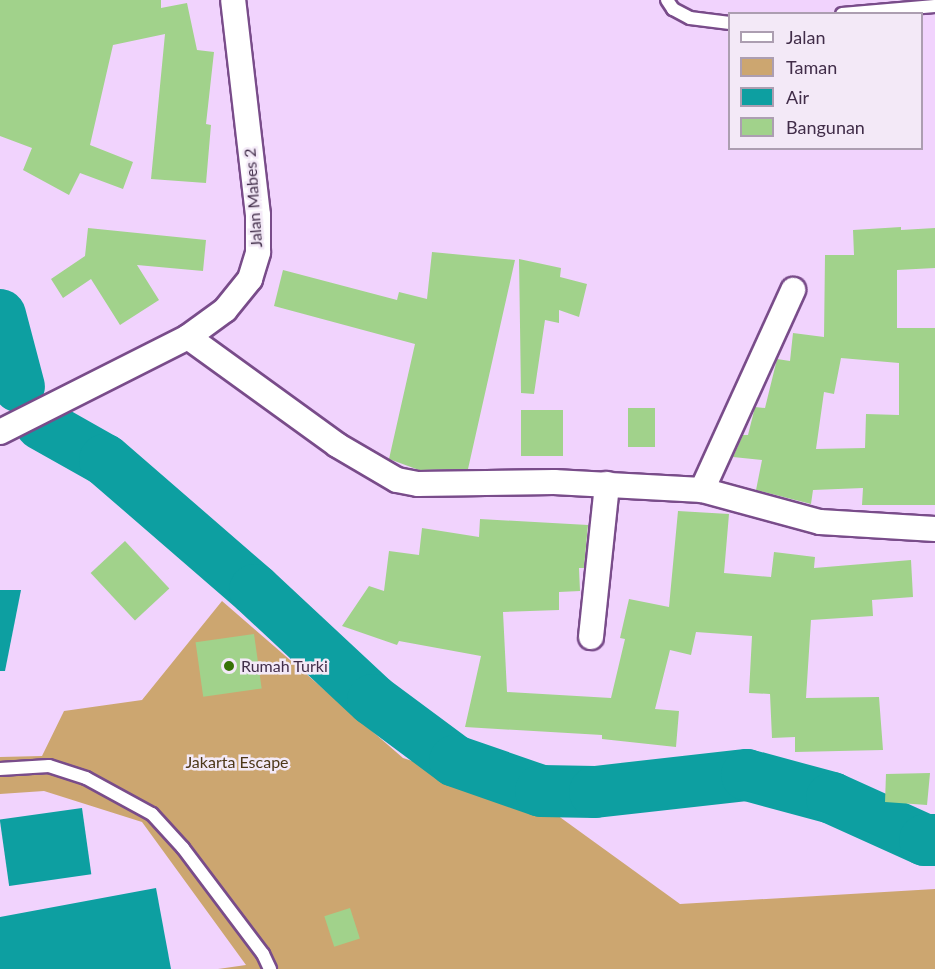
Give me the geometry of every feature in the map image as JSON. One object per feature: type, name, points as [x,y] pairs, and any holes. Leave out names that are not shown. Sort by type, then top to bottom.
[{"type":"street","name":"Jalan Mabes 2","points":[[0,432],[111,373],[189,337],[225,310],[250,279],[258,252],[258,215],[233,0]]},
{"type":"street","points":[[702,490],[793,290]]},
{"type":"street","points":[[189,337],[337,445],[397,480],[473,485],[607,484],[702,490],[820,522],[935,529]]},
{"type":"street","points":[[591,638],[607,484]]},
{"type":"lane","points":[[667,0],[673,9],[690,18],[728,23]]},
{"type":"lane","points":[[865,12],[935,6]]},
{"type":"lane","points":[[0,769],[49,766],[86,778],[152,814],[183,848],[263,954],[270,969]]},
{"type":"green space","name":"Jakarta Escape","points":[[222,601],[403,758],[539,802],[680,904],[935,889],[935,969],[218,969],[246,965],[142,822],[44,791],[0,794],[0,757],[42,756],[64,711],[142,700]]},
{"type":"water","points":[[0,590],[21,590],[5,671],[0,671]]},
{"type":"water","points":[[82,808],[91,874],[9,886],[0,820]]},
{"type":"water","points":[[156,888],[171,969],[0,969],[0,917]]},
{"type":"building","points":[[0,0],[161,0],[161,8],[187,3],[197,50],[214,52],[206,124],[211,125],[206,183],[151,179],[165,34],[113,45],[90,145],[133,162],[123,189],[80,173],[69,195],[23,170],[32,148],[0,136]]},
{"type":"building","points":[[901,227],[901,230],[935,228],[935,268],[897,270],[897,328],[935,328],[935,505],[862,505],[863,488],[813,490],[811,504],[756,490],[762,460],[733,457],[743,435],[748,435],[755,407],[765,408],[777,359],[790,361],[793,333],[824,337],[825,255],[854,255],[853,230]],"holes":[[[841,358],[899,363],[899,415],[866,414],[865,448],[816,449],[824,392],[834,394]]]},
{"type":"building","points":[[88,228],[206,240],[203,271],[137,265],[159,300],[120,325],[91,279],[63,298],[51,279],[85,256]]},
{"type":"building","points":[[432,252],[515,260],[468,469],[419,470],[389,459],[415,344],[274,306],[283,270],[397,300],[399,292],[427,299]]},
{"type":"building","points":[[519,259],[561,268],[560,277],[587,284],[579,317],[559,310],[559,323],[545,320],[534,394],[521,393]]},
{"type":"building","points":[[628,408],[655,408],[655,447],[628,447]]},
{"type":"building","points":[[521,410],[563,410],[563,456],[521,456]]},
{"type":"building","points":[[678,511],[729,514],[724,573],[771,577],[774,552],[815,557],[814,568],[911,560],[913,597],[872,600],[873,616],[811,620],[806,698],[879,697],[883,750],[795,752],[795,737],[772,738],[770,694],[749,693],[752,636],[696,632],[691,655],[670,650],[655,709],[679,711],[676,747],[602,739],[602,735],[465,727],[481,656],[399,641],[397,645],[342,626],[369,586],[384,591],[389,551],[419,555],[422,528],[479,537],[480,519],[588,525],[584,568],[579,568],[580,591],[559,592],[559,610],[503,612],[507,692],[611,698],[625,639],[620,638],[629,599],[669,607]]},
{"type":"building","points":[[125,541],[169,589],[135,621],[91,573]]},
{"type":"building","name":"Rumah Turki","points":[[254,634],[262,688],[203,697],[196,642]]},
{"type":"building","points":[[930,773],[927,805],[885,802],[886,774]]},
{"type":"building","points":[[350,908],[360,938],[334,947],[324,916]]},
{"type":"waterway","points":[[0,315],[19,387]]},
{"type":"waterway","points":[[41,424],[105,460],[255,590],[373,700],[455,761],[541,791],[595,792],[747,775],[832,798],[925,840],[935,840]]},
{"type":"place","name":"Rumah Turki","points":[[229,666]]}]
